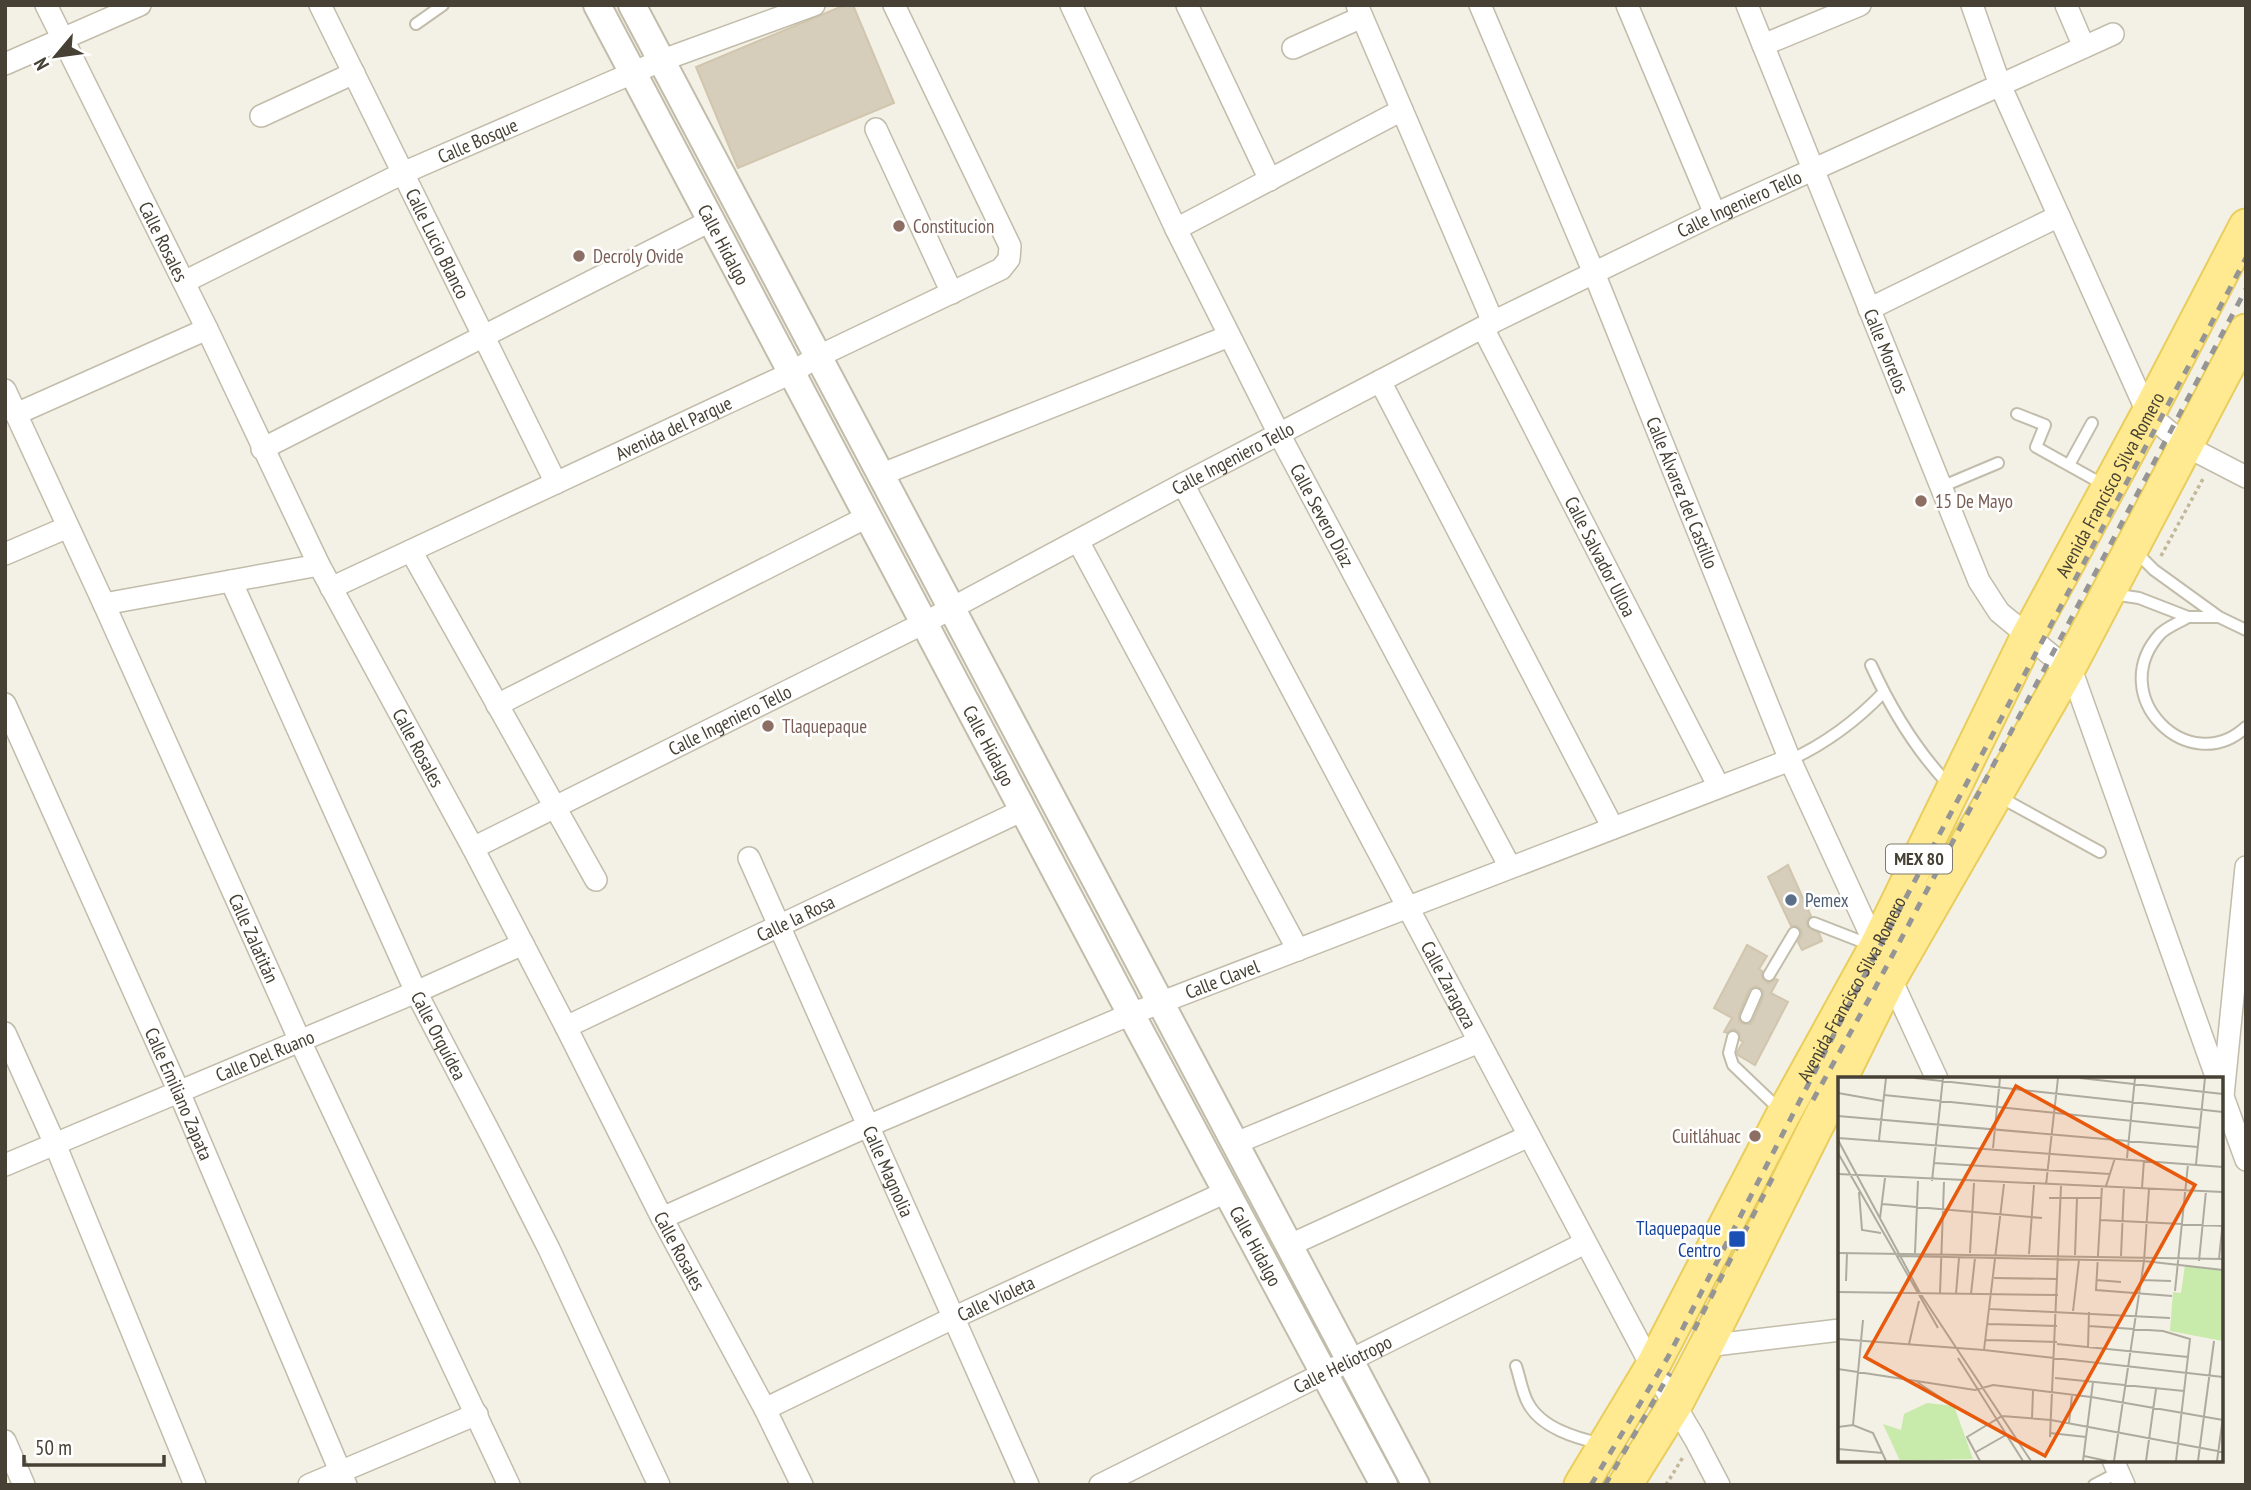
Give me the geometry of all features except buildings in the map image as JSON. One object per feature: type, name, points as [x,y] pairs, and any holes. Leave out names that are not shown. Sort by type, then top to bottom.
[{"type":"main road","name":"Avenida Francisco Silva Romero","points":[[1581,1485],[1652,1367],[1783,1115],[1876,947],[2028,636],[2246,226]]},
{"type":"main road","name":"Avenida Francisco Silva Romero","points":[[1841,1077],[1890,978],[2068,669],[2246,331]]},
{"type":"main road","name":"Avenida Francisco Silva Romero","points":[[1625,1485],[1675,1405],[1838,1083]]},
{"type":"street","name":"Calle Rosales","points":[[46,5],[207,328],[319,565],[473,848],[802,1485]]},
{"type":"street","points":[[5,64],[140,5]]},
{"type":"street","name":"Calle Lucio Blanco","points":[[320,5],[556,483]]},
{"type":"street","name":"Calle Hidalgo","points":[[597,5],[1131,1014],[1384,1485]]},
{"type":"street","name":"Calle Hidalgo","points":[[632,5],[1416,1485]]},
{"type":"street","name":"Avenida del Parque","points":[[331,588],[791,373],[817,357],[1001,269],[1009,259],[1010,246],[894,5]]},
{"type":"street","name":"Calle Severo Díaz","points":[[1071,5],[1176,229],[1279,434],[1510,867]]},
{"type":"street","points":[[1187,5],[1270,180]]},
{"type":"street","name":"Calle Álvarez del Castillo","points":[[1480,5],[1594,272],[1790,760],[1936,1077]]},
{"type":"street","points":[[1627,5],[1715,214]]},
{"type":"street","name":"Calle Morelos","points":[[1748,5],[1979,582],[1999,612],[2068,669]]},
{"type":"street","points":[[1763,44],[1860,5]]},
{"type":"street","points":[[1972,5],[2000,85],[2148,414],[2186,446],[2246,477]]},
{"type":"street","points":[[2066,5],[2084,47]]},
{"type":"street","name":"Calle Bosque","points":[[184,282],[403,173],[631,73],[801,8]]},
{"type":"street","points":[[1293,48],[1360,11]]},
{"type":"street","name":"Calle Salvador Ulloa","points":[[1360,11],[1488,325],[1719,787]]},
{"type":"street","name":"Calle Ingeniero Tello","points":[[473,848],[924,623],[1182,484],[1594,272],[1715,214],[2113,34]]},
{"type":"street","points":[[261,116],[354,73]]},
{"type":"street","points":[[1176,229],[1402,110]]},
{"type":"street","points":[[876,129],[952,293]]},
{"type":"street","points":[[1870,309],[2059,216]]},
{"type":"street","points":[[262,449],[710,221]]},
{"type":"street","points":[[16,414],[207,328]]},
{"type":"street","points":[[880,475],[1229,335]]},
{"type":"street","points":[[1380,382],[1613,828]]},
{"type":"street","name":"Calle Zalatitán","points":[[5,390],[300,1041],[509,1485]]},
{"type":"street","name":"Calle Zaragoza","points":[[1182,484],[1652,1367],[1719,1485]]},
{"type":"street","points":[[498,705],[867,517]]},
{"type":"street","points":[[5,554],[68,527]]},
{"type":"street","points":[[1078,541],[1298,950]]},
{"type":"street","points":[[411,551],[596,880]]},
{"type":"street","points":[[104,604],[319,565]]},
{"type":"street","name":"Calle Orquídea","points":[[231,581],[416,992],[494,1139],[659,1485]]},
{"type":"street","points":[[2068,669],[2075,680],[2217,1077]]},
{"type":"street","name":"Calle Emiliano Zapata","points":[[5,704],[179,1092],[342,1478]]},
{"type":"street","name":"Calle Clavel","points":[[662,1218],[867,1126],[1131,1014],[1790,760]]},
{"type":"street","name":"Calle la Rosa","points":[[566,1027],[1023,810]]},
{"type":"street","name":"Calle Magnolia","points":[[749,859],[1028,1485]]},
{"type":"street","points":[[2222,1077],[2246,867]]},
{"type":"street","name":"Calle Del Ruano","points":[[5,1165],[416,992],[523,944]]},
{"type":"street","points":[[5,1032],[55,1144],[195,1485]]},
{"type":"street","points":[[1236,1143],[1479,1042]]},
{"type":"street","points":[[2223,1094],[2246,1160]]},
{"type":"street","points":[[1290,1245],[1529,1136]]},
{"type":"street","name":"Calle Violeta","points":[[765,1409],[953,1318],[1227,1192]]},
{"type":"street","name":"Calle Heliotropo","points":[[1100,1485],[1586,1243]]},
{"type":"street","points":[[1706,1346],[1838,1330]]},
{"type":"street","points":[[309,1485],[342,1478],[477,1414]]},
{"type":"street","points":[[5,1441],[24,1485]]},
{"type":"lane","points":[[416,24],[443,5]]},
{"type":"lane","points":[[2017,414],[2045,425],[2036,447],[2109,487]]},
{"type":"lane","points":[[2069,465],[2092,423]]},
{"type":"lane","points":[[1941,488],[1998,463]]},
{"type":"lane","points":[[2132,547],[2154,570],[2219,617],[2246,630]]},
{"type":"lane","points":[[2108,593],[2139,598],[2188,617],[2219,617]]},
{"type":"lane","points":[[2188,617],[2161,632],[2144,658],[2141,688],[2153,717],[2176,737],[2206,744],[2236,736],[2246,727]]},
{"type":"lane","points":[[1871,665],[1901,725],[1953,789]]},
{"type":"lane","points":[[1790,760],[1840,733],[1883,693]]},
{"type":"lane","points":[[1995,795],[2100,852]]},
{"type":"lane","points":[[1814,923],[1876,947]]},
{"type":"lane","points":[[1769,975],[1794,933]]},
{"type":"lane","points":[[1746,1017],[1756,994]]},
{"type":"lane","points":[[1733,1037],[1729,1052],[1732,1065],[1775,1104],[1783,1115]]},
{"type":"lane","points":[[1516,1366],[1527,1401],[1534,1413],[1544,1422],[1605,1445]]},
{"type":"lane","points":[[2094,1485],[2119,1472]]},
{"type":"railway","points":[[1591,1485],[1668,1357],[1861,982],[2246,258]]},
{"type":"railway","points":[[1813,1100],[2246,289]]},
{"type":"railway","points":[[1694,1330],[1776,1171]]},
{"type":"railway","points":[[1605,1485],[1670,1373]]},
{"type":"place","name":"Constitucion","points":[[899,226]]},
{"type":"place","name":"Decroly Ovide","points":[[579,256]]},
{"type":"place","name":"15 De Mayo","points":[[1921,501]]},
{"type":"place","name":"Tlaquepaque","points":[[768,726]]},
{"type":"place","name":"Pemex","points":[[1791,900]]},
{"type":"place","name":"Cuitláhuac","points":[[1755,1136]]},
{"type":"place","name":"Tlaquepaque Centro","points":[[1737,1239]]}]
